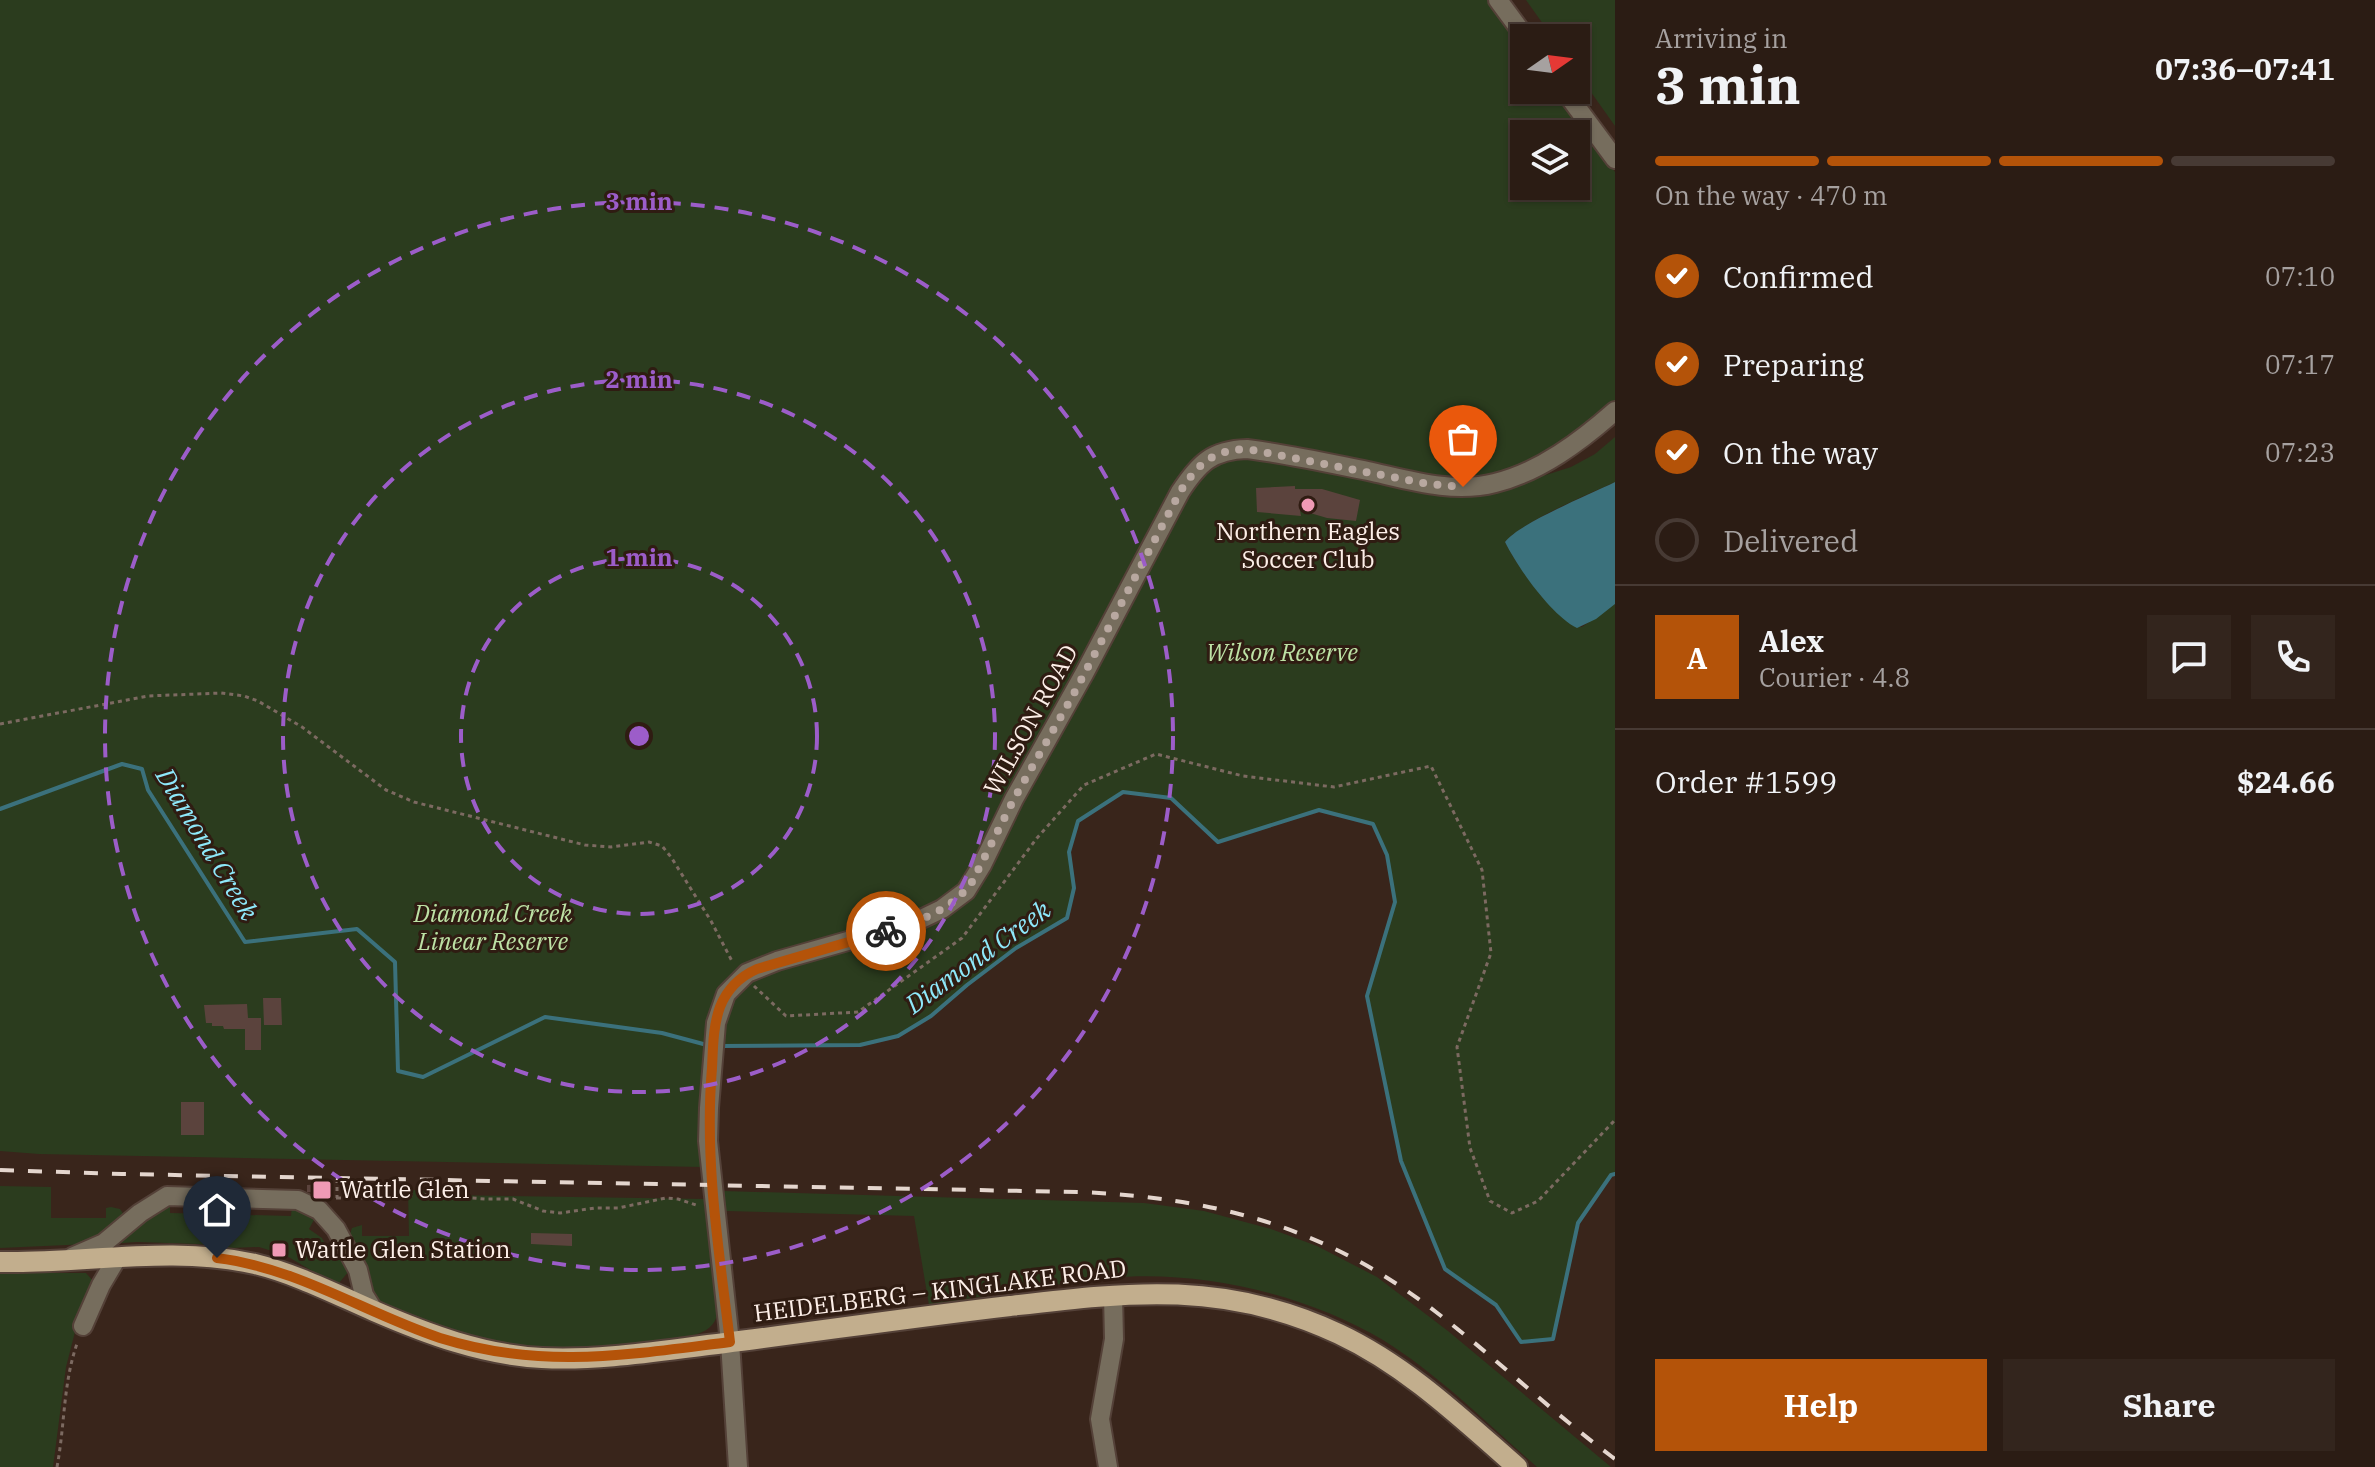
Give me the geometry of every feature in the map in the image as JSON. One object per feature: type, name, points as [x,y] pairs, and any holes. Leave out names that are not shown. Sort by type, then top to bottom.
[{"type":"main road","name":"HEIDELBERG – KINGLAKE ROAD","points":[[0,1262],[158,1255],[235,1260],[266,1267],[439,1337],[517,1356],[594,1357],[1113,1295],[1183,1293],[1229,1299],[1274,1310],[1339,1334],[1410,1376],[1517,1467]]},
{"type":"street","points":[[1498,0],[1516,24]]},
{"type":"street","points":[[1574,104],[1615,159]]},
{"type":"street","name":"WILSON ROAD","points":[[742,976],[777,961],[915,922],[942,909],[966,891],[1180,492],[1207,459],[1219,453],[1247,449],[1428,484],[1474,487],[1507,480],[1548,460],[1615,411]]},
{"type":"street","points":[[738,1467],[730,1342],[708,1141],[716,1023],[726,994],[742,976]]},
{"type":"street","points":[[60,1261],[104,1243],[140,1213],[167,1196],[298,1200],[319,1210],[336,1229],[360,1274],[364,1295],[374,1311]]},
{"type":"street","points":[[83,1326],[117,1258]]},
{"type":"street","points":[[338,1295],[354,1274],[353,1259]]},
{"type":"street","points":[[1108,1467],[1100,1419],[1114,1339],[1113,1295]]},
{"type":"path","points":[[0,724],[148,696],[221,693],[244,696],[302,727],[386,790],[414,802],[585,845],[611,847],[649,842],[662,846],[711,921],[742,976],[786,1016],[858,1012],[962,938],[1037,838],[1084,785],[1156,754],[1243,776],[1334,787],[1431,766],[1482,870],[1491,953],[1457,1047],[1470,1148],[1490,1201],[1512,1213],[1538,1201],[1615,1120]]},
{"type":"path","points":[[337,1182],[337,1198]]},
{"type":"path","points":[[319,1210],[326,1198],[392,1198],[418,1194],[513,1199],[543,1211],[560,1213],[618,1208],[666,1198],[702,1207],[714,1205]]},
{"type":"path","points":[[57,1467],[67,1377],[83,1326]]},
{"type":"green space","points":[[0,0],[1490,0],[1510,27],[1510,104],[1567,104],[1578,120],[1510,120],[1510,200],[1590,200],[1590,137],[1615,172],[1615,402],[1539,459],[1504,474],[1470,481],[1425,478],[1251,444],[1224,446],[1202,457],[1186,473],[1174,492],[1068,694],[998,814],[968,878],[950,898],[954,908],[979,884],[1020,799],[1188,489],[1211,464],[1230,456],[1252,455],[1427,490],[1471,493],[1499,490],[1571,467],[1595,454],[1615,437],[1615,482],[1540,517],[1505,542],[1538,592],[1572,624],[1582,627],[1615,604],[1615,1174],[1611,1175],[1578,1223],[1553,1339],[1521,1342],[1496,1305],[1445,1269],[1401,1161],[1367,996],[1395,902],[1387,855],[1373,824],[1319,810],[1218,842],[1171,798],[1123,792],[1078,821],[1069,852],[1074,888],[1067,918],[1016,948],[931,1016],[898,1036],[860,1045],[718,1046],[730,1001],[740,986],[753,976],[775,966],[912,929],[919,926],[915,920],[903,919],[748,966],[724,984],[713,1005],[707,1084],[700,1113],[703,1167],[0,1151]]},
{"type":"green space","points":[[1526,0],[1615,0],[1615,126],[1590,91],[1590,24],[1543,24]]},
{"type":"green space","points":[[0,1186],[51,1187],[51,1218],[106,1218],[106,1208],[111,1207],[120,1209],[124,1215],[89,1244],[0,1248]]},
{"type":"green space","points":[[408,1190],[445,1191],[448,1195],[705,1199],[719,1303],[715,1320],[710,1327],[694,1335],[569,1348],[528,1346],[469,1334],[393,1307],[375,1299],[349,1237],[352,1228],[362,1225],[362,1236],[409,1236]]},
{"type":"green space","points":[[723,1191],[1144,1203],[1204,1211],[1271,1229],[1317,1246],[1377,1277],[1448,1331],[1611,1467],[1537,1467],[1463,1400],[1404,1354],[1353,1324],[1286,1298],[1215,1282],[1143,1276],[1064,1283],[929,1305],[914,1216],[726,1211]]},
{"type":"green space","points":[[170,1203],[170,1213],[291,1216],[292,1206],[315,1218],[309,1229],[322,1238],[334,1261],[344,1256],[349,1271],[339,1283],[285,1255],[259,1247],[137,1242],[108,1244]]},
{"type":"green space","points":[[0,1273],[86,1273],[94,1282],[75,1332],[66,1367],[53,1467],[0,1467]]},
{"type":"water","points":[[1615,482],[1615,604],[1596,619],[1577,628],[1557,613],[1536,590],[1505,542],[1525,526]]},
{"type":"building","name":"Northern Eagles Soccer Club","points":[[1295,486],[1295,489],[1322,489],[1360,500],[1356,521],[1327,518],[1300,510],[1301,516],[1257,512],[1256,488]]},
{"type":"building","points":[[263,998],[281,998],[282,1025],[264,1025]]},
{"type":"building","points":[[247,1004],[248,1018],[261,1018],[261,1050],[245,1050],[245,1029],[224,1029],[223,1026],[206,1023],[204,1005]]},
{"type":"building","points":[[181,1102],[204,1102],[204,1135],[181,1135]]},
{"type":"building","name":"Wattle Glen","points":[[331,1184],[331,1194],[307,1192],[307,1185]]},
{"type":"building","points":[[348,1188],[374,1188],[374,1194],[348,1194]]},
{"type":"building","points":[[531,1233],[572,1234],[572,1246],[531,1244]]},
{"type":"waterway","name":"Diamond Creek","points":[[0,809],[122,764],[142,769],[148,790],[245,942],[357,929],[395,962],[398,1071],[423,1077],[545,1017],[662,1033],[707,1045]]},
{"type":"waterway","name":"Diamond Creek","points":[[720,1046],[860,1045],[898,1036],[931,1016],[1016,948],[1067,918],[1074,888],[1069,852],[1078,821],[1123,792],[1171,798],[1218,842],[1319,810],[1373,824],[1387,855],[1395,902],[1367,996],[1401,1161],[1445,1269],[1496,1305],[1521,1342],[1553,1339],[1578,1223],[1611,1175],[1615,1174]]},
{"type":"railway","points":[[0,1170],[1080,1192],[1178,1201],[1268,1222],[1353,1258],[1436,1312],[1615,1459]]},
{"type":"way so far","points":[[886,931],[942,909],[966,891],[1180,492],[1207,459],[1233,449],[1247,449],[1428,484],[1463,487]]},
{"type":"place","name":"Northern Eagles Soccer Club","points":[[1308,505]]},
{"type":"place","name":"Wattle Glen","points":[[322,1190]]},
{"type":"place","name":"Wattle Glen Station","points":[[279,1250]]},
{"type":"route","points":[[217,1258],[266,1267],[410,1327],[477,1348],[517,1356],[594,1357],[730,1342],[708,1141],[712,1063],[720,1006],[726,994],[747,973],[820,948],[886,931]]},
{"type":"park label","name":"Wilson Reserve","points":[[1282,653]]},
{"type":"park label","name":"Diamond Creek Linear Reserve","points":[[493,928]]}]
